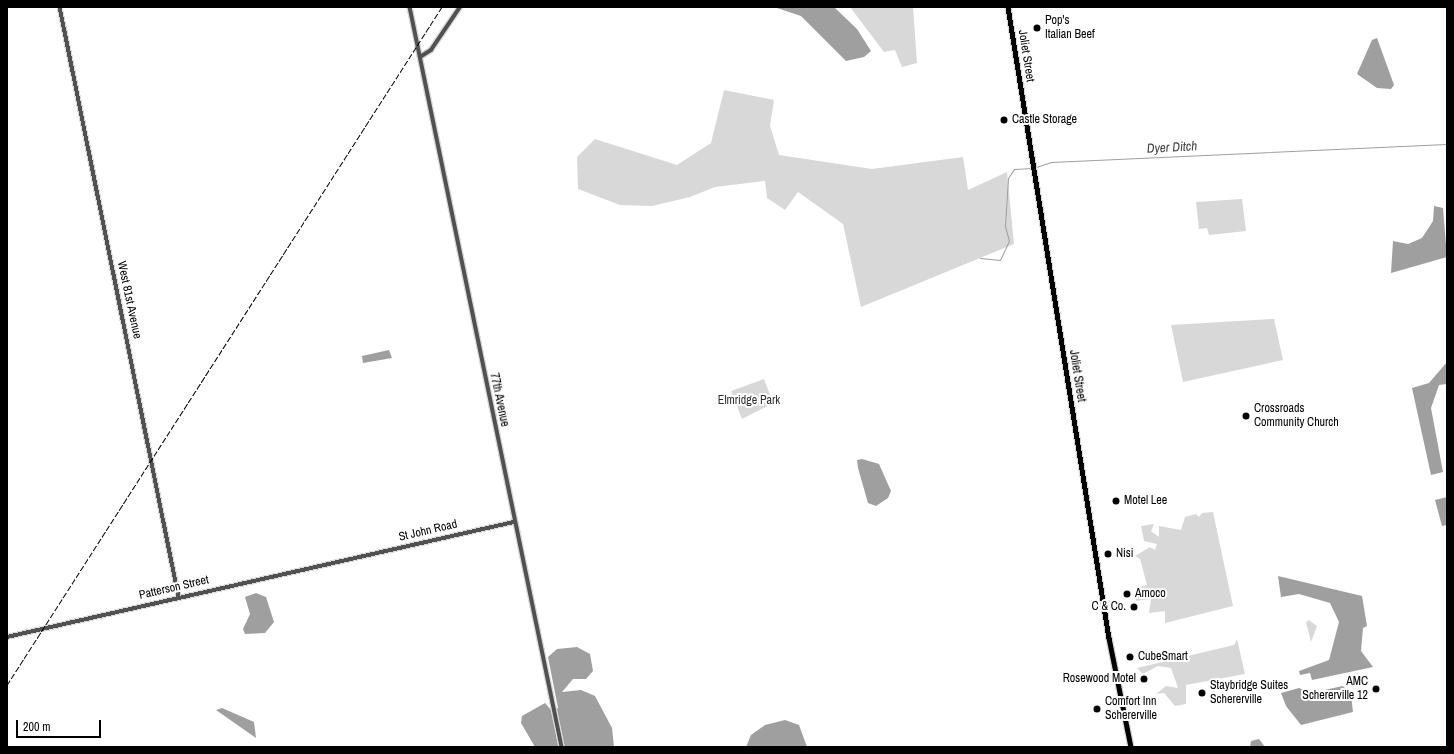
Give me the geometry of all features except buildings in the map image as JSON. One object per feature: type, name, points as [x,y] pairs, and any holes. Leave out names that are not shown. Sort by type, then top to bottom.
[{"type":"main road","name":"Joliet Street","points":[[1008,7],[1108,635],[1131,747]]},
{"type":"street","name":"West 81st Avenue","points":[[60,7],[179,597]]},
{"type":"street","name":"77th Avenue","points":[[410,7],[514,522],[562,747]]},
{"type":"street","points":[[420,56],[431,50],[460,7]]},
{"type":"street","name":"St John Road","points":[[346,560],[514,522]]},
{"type":"street","name":"Patterson Street","points":[[7,637],[346,560]]},
{"type":"green space","points":[[850,7],[913,7],[917,63],[902,67],[895,50],[884,52]]},
{"type":"green space","points":[[724,90],[774,100],[770,126],[779,155],[872,169],[963,157],[968,190],[1007,172],[1014,244],[861,307],[843,224],[798,192],[785,210],[767,198],[765,181],[715,187],[690,197],[652,206],[620,205],[578,189],[577,157],[595,139],[677,165],[711,143]]},
{"type":"green space","points":[[1242,199],[1246,231],[1209,235],[1207,228],[1199,229],[1196,202]]},
{"type":"green space","points":[[1274,319],[1283,360],[1183,382],[1171,325]]},
{"type":"green space","name":"Elmridge Park","points":[[764,379],[773,403],[742,419],[731,391]]},
{"type":"green space","points":[[1213,512],[1233,606],[1165,623],[1165,611],[1149,613],[1151,599],[1136,601],[1137,588],[1147,585],[1140,559],[1135,556],[1150,547],[1155,550],[1157,544],[1144,541],[1141,526],[1154,524],[1151,531],[1159,537],[1159,526],[1181,530],[1185,517],[1196,514],[1199,517],[1202,513]]},
{"type":"green space","points":[[1309,620],[1317,626],[1311,642],[1306,622]]},
{"type":"green space","points":[[1237,639],[1245,674],[1186,685],[1186,704],[1175,706],[1164,693],[1156,694],[1166,686],[1178,688],[1171,668],[1158,666],[1143,674],[1137,668],[1234,645]]},
{"type":"shaded area","points":[[774,7],[834,7],[857,29],[871,51],[864,57],[846,61],[801,16]]},
{"type":"shaded area","points":[[1377,38],[1394,85],[1391,89],[1377,88],[1357,74],[1372,40]]},
{"type":"shaded area","points":[[1434,206],[1443,208],[1447,257],[1391,273],[1393,241],[1408,244],[1422,238],[1433,221]]},
{"type":"shaded area","points":[[389,350],[392,358],[363,363],[362,356]]},
{"type":"shaded area","points":[[1447,362],[1447,384],[1439,385],[1431,408],[1443,472],[1431,475],[1412,388],[1429,383]]},
{"type":"shaded area","points":[[862,459],[879,464],[891,491],[888,498],[876,506],[868,503],[858,468],[857,460]]},
{"type":"shaded area","points":[[1447,497],[1447,525],[1442,526],[1435,500]]},
{"type":"shaded area","points":[[1278,576],[1362,596],[1367,626],[1363,628],[1361,651],[1373,667],[1312,680],[1310,673],[1300,675],[1299,671],[1329,660],[1339,622],[1330,603],[1299,594],[1281,597]]},
{"type":"shaded area","points":[[256,593],[266,597],[274,622],[265,633],[245,634],[243,629],[250,614],[245,597]]},
{"type":"shaded area","points":[[577,647],[590,654],[593,671],[586,679],[573,679],[562,692],[581,690],[595,696],[612,728],[614,747],[535,747],[521,723],[522,716],[545,703],[551,710],[558,708],[548,657],[557,649]]},
{"type":"shaded area","points":[[1343,686],[1351,695],[1353,712],[1301,725],[1286,706],[1281,693],[1299,688],[1310,693]]},
{"type":"shaded area","points":[[222,708],[254,722],[256,738],[216,710]]},
{"type":"shaded area","points":[[785,720],[799,725],[807,747],[746,747],[751,735],[765,725]]},
{"type":"shaded area","points":[[1259,739],[1265,747],[1250,747],[1251,741]]},
{"type":"waterway","name":"Dyer Ditch","points":[[1036,167],[1051,162],[1447,144]]},
{"type":"waterway","name":"Dyer Ditch","points":[[980,258],[1000,260],[1009,241],[1005,226],[1008,178],[1014,169],[1031,168]]},
{"type":"railway","points":[[7,685],[442,7]]},
{"type":"place","name":"Pop's Italian Beef","points":[[1037,28]]},
{"type":"place","name":"Castle Storage","points":[[1004,120]]},
{"type":"place","name":"Crossroads Community Church","points":[[1246,416]]},
{"type":"place","name":"Motel Lee","points":[[1116,501]]},
{"type":"place","name":"Nisi","points":[[1108,554]]},
{"type":"place","name":"Amoco","points":[[1127,594]]},
{"type":"place","name":"C & Co.","points":[[1134,607]]},
{"type":"place","name":"CubeSmart","points":[[1130,657]]},
{"type":"place","name":"Rosewood Motel","points":[[1144,679]]},
{"type":"place","name":"AMC Schererville 12","points":[[1376,689]]},
{"type":"place","name":"Staybridge Suites Schererville","points":[[1202,693]]},
{"type":"place","name":"Comfort Inn Schererville","points":[[1097,709]]}]
